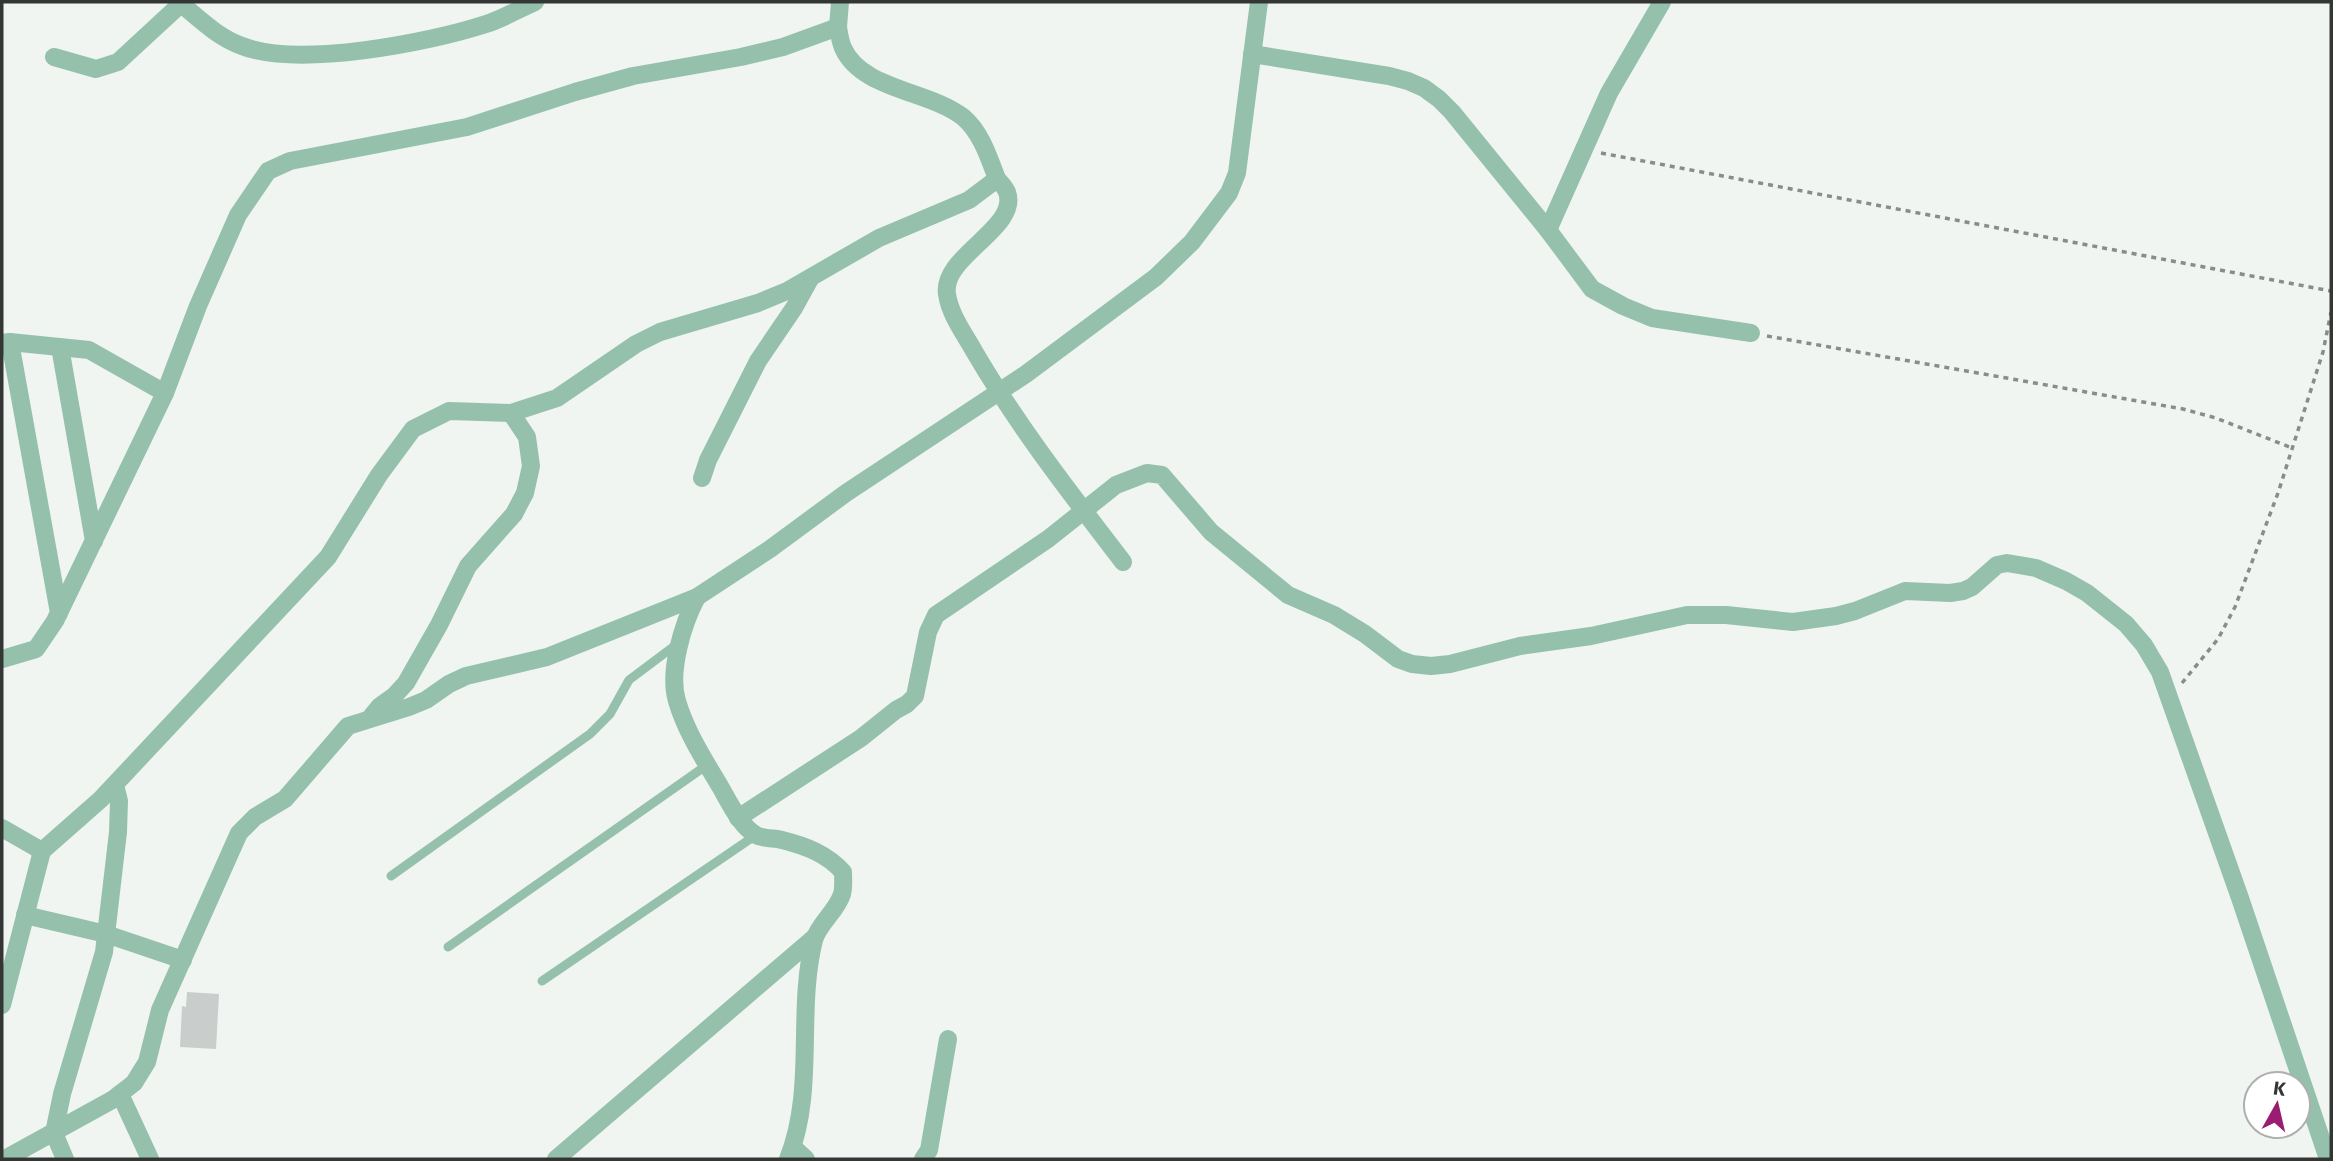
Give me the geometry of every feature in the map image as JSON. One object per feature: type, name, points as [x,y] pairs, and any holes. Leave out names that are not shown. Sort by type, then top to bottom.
[{"type":"street","points":[[54,57],[96,69],[118,62],[181,3],[220,37],[244,47],[279,54],[370,50],[446,35],[488,24],[535,2]]},
{"type":"street","points":[[840,2],[838,27],[843,48],[858,69],[886,84],[943,105],[965,119],[983,144],[997,179],[1007,192],[1007,206],[999,222],[963,258],[950,277],[946,290],[951,312],[998,393],[1123,562]]},
{"type":"street","points":[[5,1159],[54,1133],[134,1083],[146,1062],[160,1010],[239,834],[255,817],[285,799],[348,726],[417,704],[466,676],[547,657],[697,597],[1026,374],[1156,277],[1192,242],[1212,217],[1229,193],[1237,173],[1259,2]]},
{"type":"street","points":[[1548,230],[1609,93],[1661,2]]},
{"type":"street","points":[[2,659],[36,649],[60,613],[165,393],[198,306],[238,215],[268,171],[290,161],[467,127],[633,76],[783,47],[838,27]]},
{"type":"street","points":[[1252,54],[1389,76],[1424,88],[1452,112],[1592,289],[1652,318],[1751,333]]},
{"type":"street","points":[[2,1005],[7,963],[25,915],[42,850],[115,785],[328,557],[379,475],[412,429],[449,411],[511,413],[557,398],[636,344],[660,332],[758,303],[810,279],[879,238],[969,200],[997,179]]},
{"type":"street","points":[[702,478],[708,460],[758,361],[810,279]]},
{"type":"street","points":[[60,613],[6,343],[89,350],[165,393]]},
{"type":"street","points":[[60,347],[94,541]]},
{"type":"street","points":[[371,718],[380,706],[407,683],[468,566],[514,514],[525,494],[531,466],[527,437],[511,413]]},
{"type":"street","points":[[738,818],[861,738],[915,696],[928,632],[936,615],[1048,539],[1116,485],[1136,475],[1162,475],[1211,532],[1288,595],[1350,624],[1398,659],[1431,666],[1450,664],[1530,644],[1591,636],[1687,615],[1726,615],[1793,622],[1836,616],[1905,591],[1963,591],[1997,565],[2007,563],[2036,568],[2087,593],[2118,617],[2144,645],[2160,672],[2241,898],[2328,1159]]},
{"type":"street","points":[[556,1159],[815,937],[842,894],[843,872],[834,862],[814,850],[756,835],[738,818],[707,765],[676,700],[676,661],[687,617],[697,597]]},
{"type":"street","points":[[65,1159],[54,1133],[62,1094],[104,952],[118,832],[119,800],[115,785]]},
{"type":"street","points":[[2,828],[42,850]]},
{"type":"street","points":[[25,915],[106,934],[183,960]]},
{"type":"street","points":[[796,1155],[804,1091],[807,989],[815,937]]},
{"type":"street","points":[[923,1159],[929,1150],[948,1039]]},
{"type":"street","points":[[120,1094],[150,1159]]},
{"type":"lane","points":[[391,876],[590,734],[610,714],[629,680],[682,641]]},
{"type":"lane","points":[[448,947],[707,765]]},
{"type":"lane","points":[[542,981],[756,835]]},
{"type":"path","points":[[1584,150],[2331,291]]},
{"type":"path","points":[[2169,699],[2218,639],[2235,607],[2278,493],[2323,352],[2331,312]]},
{"type":"path","points":[[1751,333],[2183,409],[2216,418],[2292,448]]},
{"type":"building","points":[[187,992],[219,994],[216,1049],[180,1047],[182,1006],[186,1007]]}]
